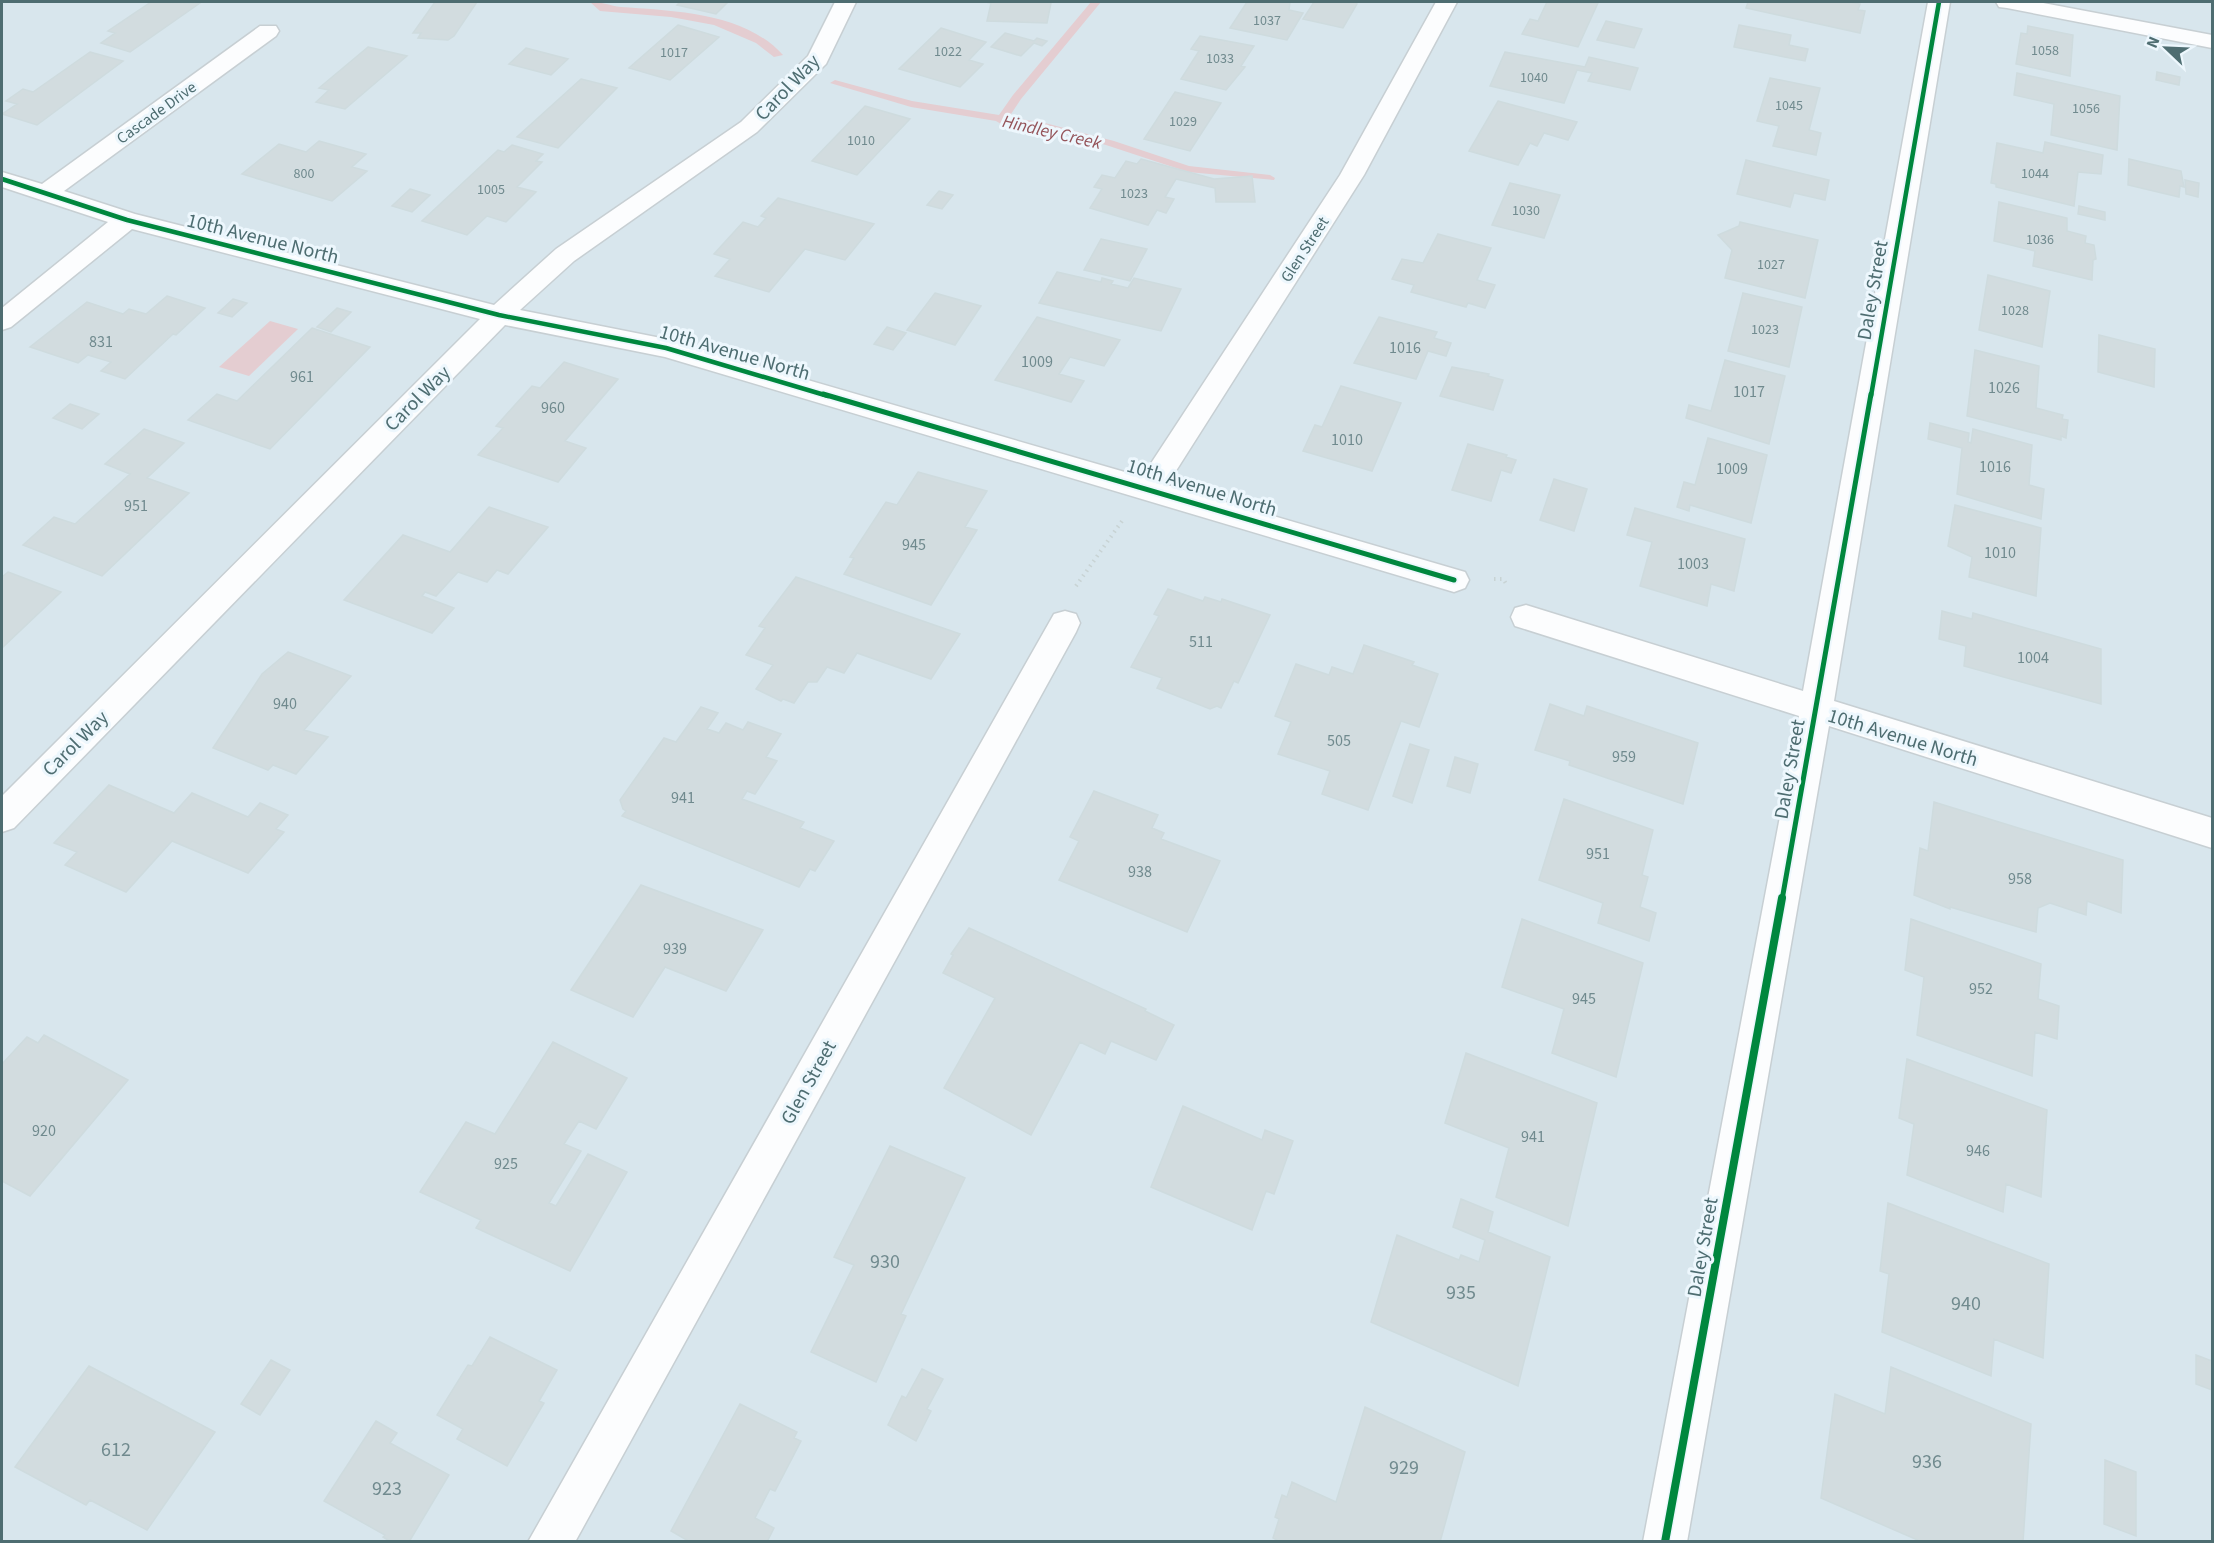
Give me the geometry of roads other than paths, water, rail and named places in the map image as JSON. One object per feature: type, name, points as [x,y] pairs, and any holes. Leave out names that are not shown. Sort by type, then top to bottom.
[{"type":"street","name":"Carol Way","points":[[2,818],[499,315],[565,255],[749,127],[818,59],[845,2]]},
{"type":"street","name":"Glen Street","points":[[1149,489],[1352,175],[1447,2]]},
{"type":"street","name":"Daley Street","points":[[1665,1542],[1816,710],[1939,2]]},
{"type":"street","points":[[2007,2],[2212,42]]},
{"type":"street","name":"Cascade Drive","points":[[44,194],[268,31]]},
{"type":"street","name":"10th Avenue North","points":[[2,178],[127,220],[499,315],[666,348],[1454,580]]},
{"type":"street","points":[[2,321],[127,220]]},
{"type":"street","name":"10th Avenue North","points":[[1526,617],[2212,833]]},
{"type":"street","name":"Glen Street","points":[[550,1542],[1065,623]]},
{"type":"waterway","name":"Hindley Creek","points":[[595,2],[600,8],[671,14],[717,22],[739,30],[778,55]]},
{"type":"waterway","points":[[1002,119],[1017,97],[1096,2]]},
{"type":"waterway","name":"Hindley Creek","points":[[835,83],[911,104],[1002,119]]},
{"type":"waterway","name":"Hindley Creek","points":[[1002,119],[1045,126],[1110,143],[1188,169],[1270,178]]}]
